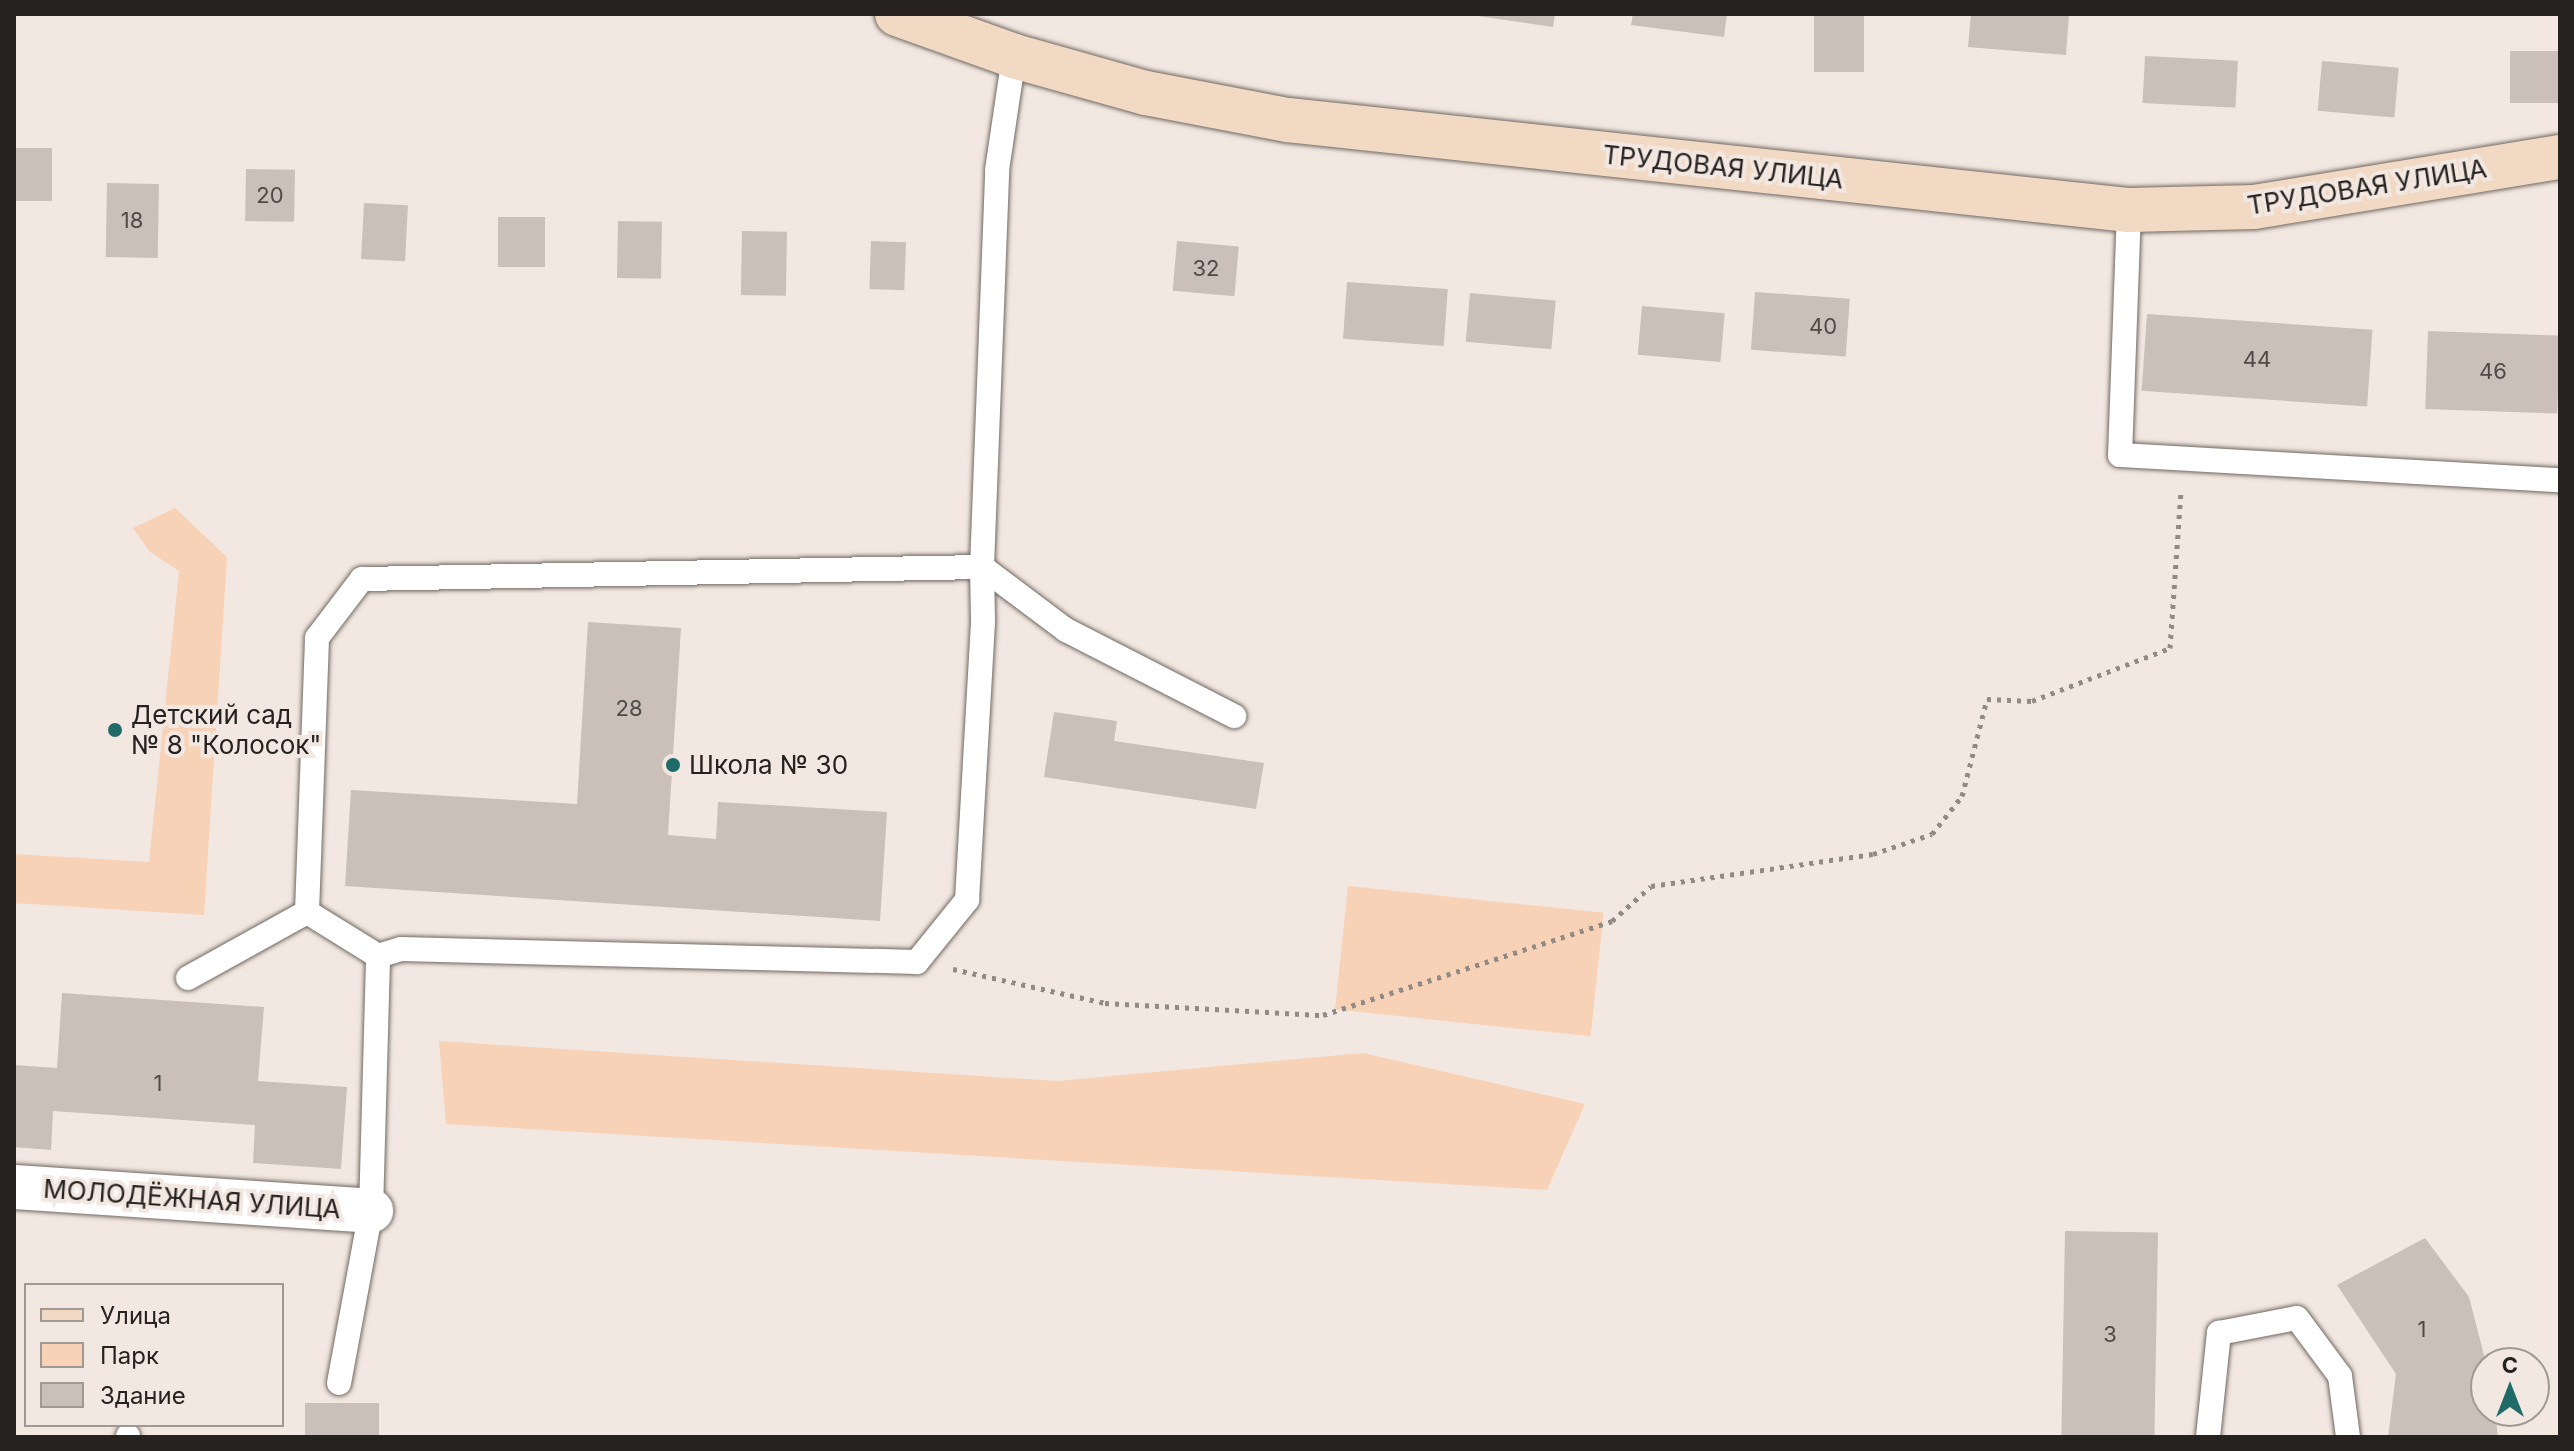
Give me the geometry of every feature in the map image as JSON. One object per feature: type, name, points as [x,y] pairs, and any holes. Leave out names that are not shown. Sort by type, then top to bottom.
[{"type":"main road","name":"ТРУДОВАЯ УЛИЦА","points":[[897,14],[1014,56],[1146,93],[1288,120],[2129,210],[2254,207],[2560,157]]},
{"type":"street","name":"МОЛОДЁЖНАЯ УЛИЦА","points":[[14,1187],[371,1211]]},
{"type":"lane","points":[[307,912],[378,956],[401,949],[917,962],[967,900],[983,620],[982,567],[997,170],[1014,56]]},
{"type":"lane","points":[[2129,210],[2120,455],[2560,480]]},
{"type":"lane","points":[[307,912],[317,638],[362,579],[982,567],[1066,630],[1234,716]]},
{"type":"lane","points":[[188,978],[307,912]]},
{"type":"lane","points":[[339,1383],[371,1211],[378,956]]},
{"type":"lane","points":[[2208,1437],[2219,1333],[2297,1318],[2340,1376],[2348,1437]]},
{"type":"path","points":[[917,962],[1105,1003],[1323,1015],[1612,921],[1651,886],[1873,854],[1932,834],[1962,796],[1987,699],[2032,701],[2170,648],[2183,457]]},
{"type":"green space","points":[[175,508],[227,557],[204,915],[14,903],[14,854],[149,862],[179,571],[150,552],[133,528]]},
{"type":"green space","points":[[1348,886],[1604,913],[1591,1036],[1335,1009]]},
{"type":"green space","points":[[439,1041],[1058,1081],[1363,1053],[1585,1104],[1547,1190],[446,1124]]},
{"type":"building","points":[[1464,14],[1555,14],[1553,27]]},
{"type":"building","points":[[1633,14],[1727,14],[1724,37],[1631,25]]},
{"type":"building","points":[[1814,14],[1864,14],[1864,72],[1814,72]]},
{"type":"building","points":[[1971,14],[2069,14],[2066,55],[1968,47]]},
{"type":"building","points":[[2510,51],[2560,51],[2560,103],[2510,103]]},
{"type":"building","points":[[2145,56],[2238,61],[2235,108],[2143,103]]},
{"type":"building","points":[[2322,61],[2399,68],[2394,118],[2318,111]]},
{"type":"building","points":[[14,148],[52,148],[52,201],[14,201]]},
{"type":"building","points":[[246,169],[295,170],[294,222],[245,221]]},
{"type":"building","points":[[107,183],[159,184],[158,258],[106,257]]},
{"type":"building","points":[[364,203],[408,205],[405,261],[361,259]]},
{"type":"building","points":[[498,217],[545,217],[545,267],[498,267]]},
{"type":"building","points":[[618,221],[662,222],[661,279],[617,278]]},
{"type":"building","points":[[742,231],[787,232],[786,296],[741,295]]},
{"type":"building","points":[[871,241],[906,242],[904,290],[869,289]]},
{"type":"building","points":[[1177,241],[1239,246],[1234,296],[1173,291]]},
{"type":"building","points":[[1347,282],[1448,289],[1444,346],[1343,339]]},
{"type":"building","points":[[1755,292],[1850,299],[1846,356],[1751,350]]},
{"type":"building","points":[[1470,293],[1556,300],[1551,349],[1466,342]]},
{"type":"building","points":[[1642,306],[1725,313],[1720,362],[1638,355]]},
{"type":"building","points":[[2147,314],[2372,330],[2367,407],[2142,391]]},
{"type":"building","points":[[2428,331],[2560,336],[2557,414],[2425,409]]},
{"type":"building","points":[[588,622],[681,628],[668,835],[716,839],[718,802],[887,812],[880,921],[345,886],[351,790],[577,804]]},
{"type":"building","points":[[1054,712],[1117,721],[1114,741],[1264,763],[1256,809],[1044,777]]},
{"type":"building","points":[[62,993],[264,1007],[258,1081],[347,1087],[341,1169],[253,1163],[255,1125],[53,1111],[51,1150],[14,1147],[14,1065],[57,1068]]},
{"type":"building","points":[[2065,1231],[2158,1233],[2154,1437],[2061,1437]]},
{"type":"building","points":[[2425,1238],[2469,1297],[2482,1347],[2470,1347],[2470,1427],[2497,1427],[2498,1437],[2388,1437],[2396,1374],[2337,1285]]},
{"type":"building","points":[[305,1403],[379,1403],[379,1437],[305,1437]]},
{"type":"place","name":"Детский сад № 8 \"Колосок\"","points":[[115,730]]},
{"type":"place","name":"Школа № 30","points":[[673,765]]}]
